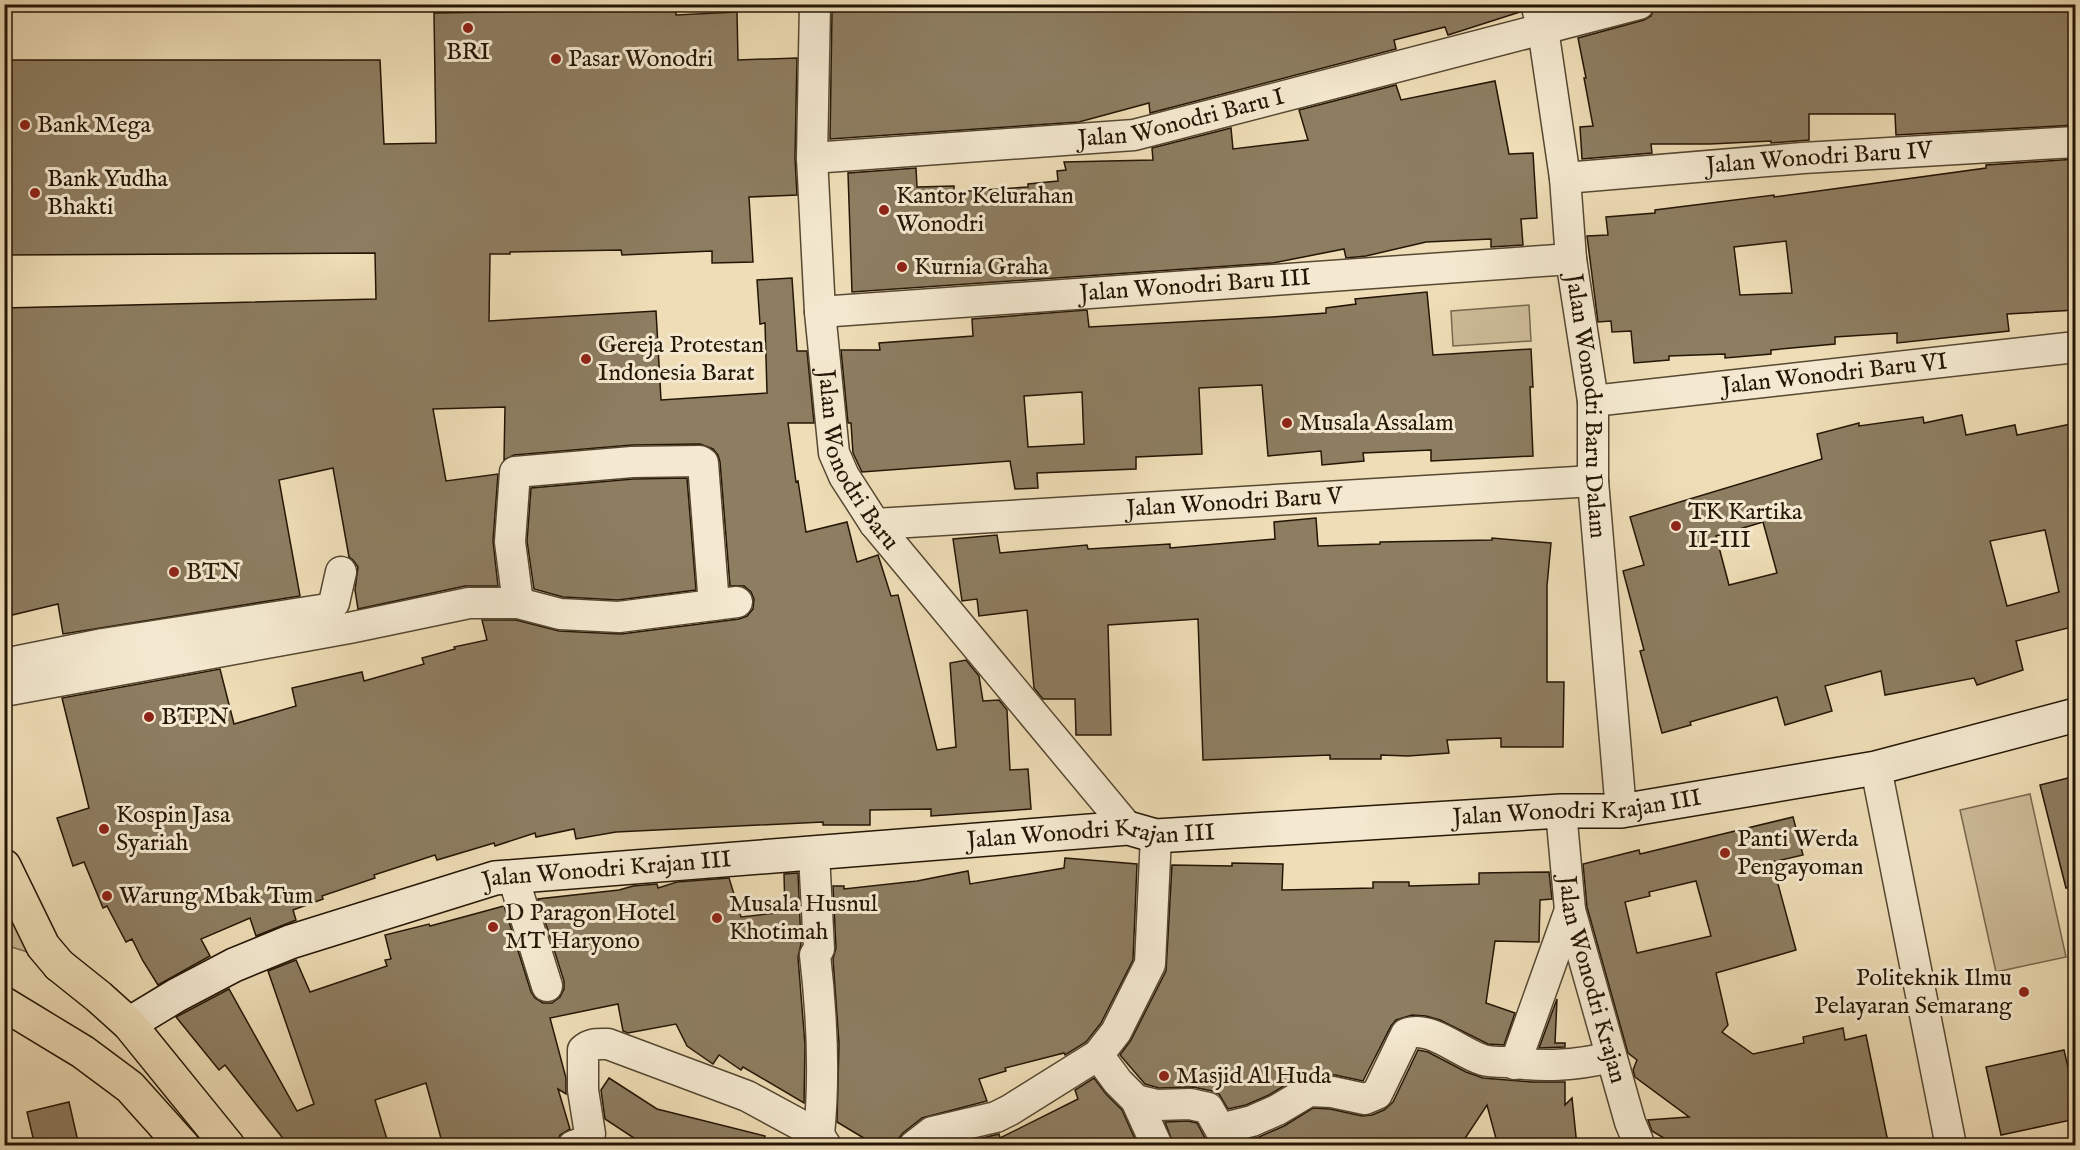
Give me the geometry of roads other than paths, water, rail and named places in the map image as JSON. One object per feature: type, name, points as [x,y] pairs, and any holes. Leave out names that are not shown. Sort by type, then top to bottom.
[{"type":"main road","name":"Jalan Wonodri Krajan III","points":[[129,1024],[234,965],[290,942],[495,878],[1142,832],[1561,811],[1621,811],[1876,768],[2076,715]]},
{"type":"main road","points":[[4,866],[43,946],[59,966],[129,1024],[228,1146]]},
{"type":"main road","points":[[12,1013],[83,1052],[130,1087],[183,1146]]},
{"type":"street","name":"Jalan Wonodri Baru","points":[[815,4],[812,158],[820,312],[834,453],[844,476],[875,524],[1142,832]]},
{"type":"street","name":"Jalan Wonodri Baru I","points":[[812,158],[1134,135],[1540,17],[1639,4]]},
{"type":"street","name":"Jalan Wonodri Baru Dalam","points":[[1540,17],[1564,178],[1571,260],[1593,401],[1593,481],[1621,811]]},
{"type":"street","name":"Jalan Wonodri Baru IV","points":[[1564,178],[1803,158],[2076,142]]},
{"type":"street","name":"Jalan Wonodri Baru III","points":[[820,312],[1571,260]]},
{"type":"street","name":"Jalan Wonodri Baru VI","points":[[1593,401],[2076,347]]},
{"type":"street","points":[[4,691],[349,628],[469,603],[518,603],[560,614],[619,617],[725,604],[703,463],[700,461],[632,462],[515,472],[510,542],[518,603]]},
{"type":"street","name":"Jalan Wonodri Baru V","points":[[875,524],[1593,481]]},
{"type":"street","points":[[4,664],[103,644],[327,609],[334,603],[341,572]]},
{"type":"street","points":[[1876,768],[1951,1146]]},
{"type":"street","name":"Jalan Wonodri Krajan","points":[[1561,811],[1570,910],[1630,1122],[1641,1146]]},
{"type":"street","points":[[914,1146],[932,1132],[996,1117],[1010,1110],[1098,1055],[1116,1032],[1150,964],[1142,832]]},
{"type":"street","points":[[573,1146],[584,1142],[590,1134],[583,1090],[583,1050],[597,1043],[608,1044],[747,1096],[822,1140],[823,1050],[815,955],[819,949],[814,854]]},
{"type":"street","points":[[513,877],[547,986]]},
{"type":"street","points":[[1515,1064],[1570,910]]},
{"type":"street","points":[[1136,1100],[1157,1105],[1190,1104],[1208,1108],[1220,1129],[1225,1129],[1277,1110],[1309,1091],[1371,1098],[1377,1094],[1406,1034],[1415,1031],[1428,1034],[1482,1060],[1532,1066],[1581,1065],[1611,1057]]},
{"type":"street","points":[[1098,1055],[1118,1082],[1136,1100],[1157,1146]]},
{"type":"place","name":"BRI","points":[[468,28]]},
{"type":"place","name":"Pasar Wonodri","points":[[556,59]]},
{"type":"place","name":"Bank Mega","points":[[25,125]]},
{"type":"place","name":"Bank Yudha Bhakti","points":[[35,193]]},
{"type":"place","name":"Kantor Kelurahan Wonodri","points":[[884,210]]},
{"type":"place","name":"Kurnia Graha","points":[[902,267]]},
{"type":"place","name":"Gereja Protestan Indonesia Barat","points":[[586,359]]},
{"type":"place","name":"Musala Assalam","points":[[1287,423]]},
{"type":"place","name":"TK Kartika II-III","points":[[1676,526]]},
{"type":"place","name":"BTN","points":[[174,572]]},
{"type":"place","name":"BTPN","points":[[149,717]]},
{"type":"place","name":"Kospin Jasa Syariah","points":[[104,829]]},
{"type":"place","name":"Panti Werda Pengayoman","points":[[1725,853]]},
{"type":"place","name":"Warung Mbak Tum","points":[[107,896]]},
{"type":"place","name":"Musala Husnul Khotimah","points":[[717,918]]},
{"type":"place","name":"D Paragon Hotel MT Haryono","points":[[493,927]]},
{"type":"place","name":"Politeknik Ilmu Pelayaran Semarang","points":[[2024,992]]},
{"type":"place","name":"Masjid Al Huda","points":[[1164,1076]]}]
